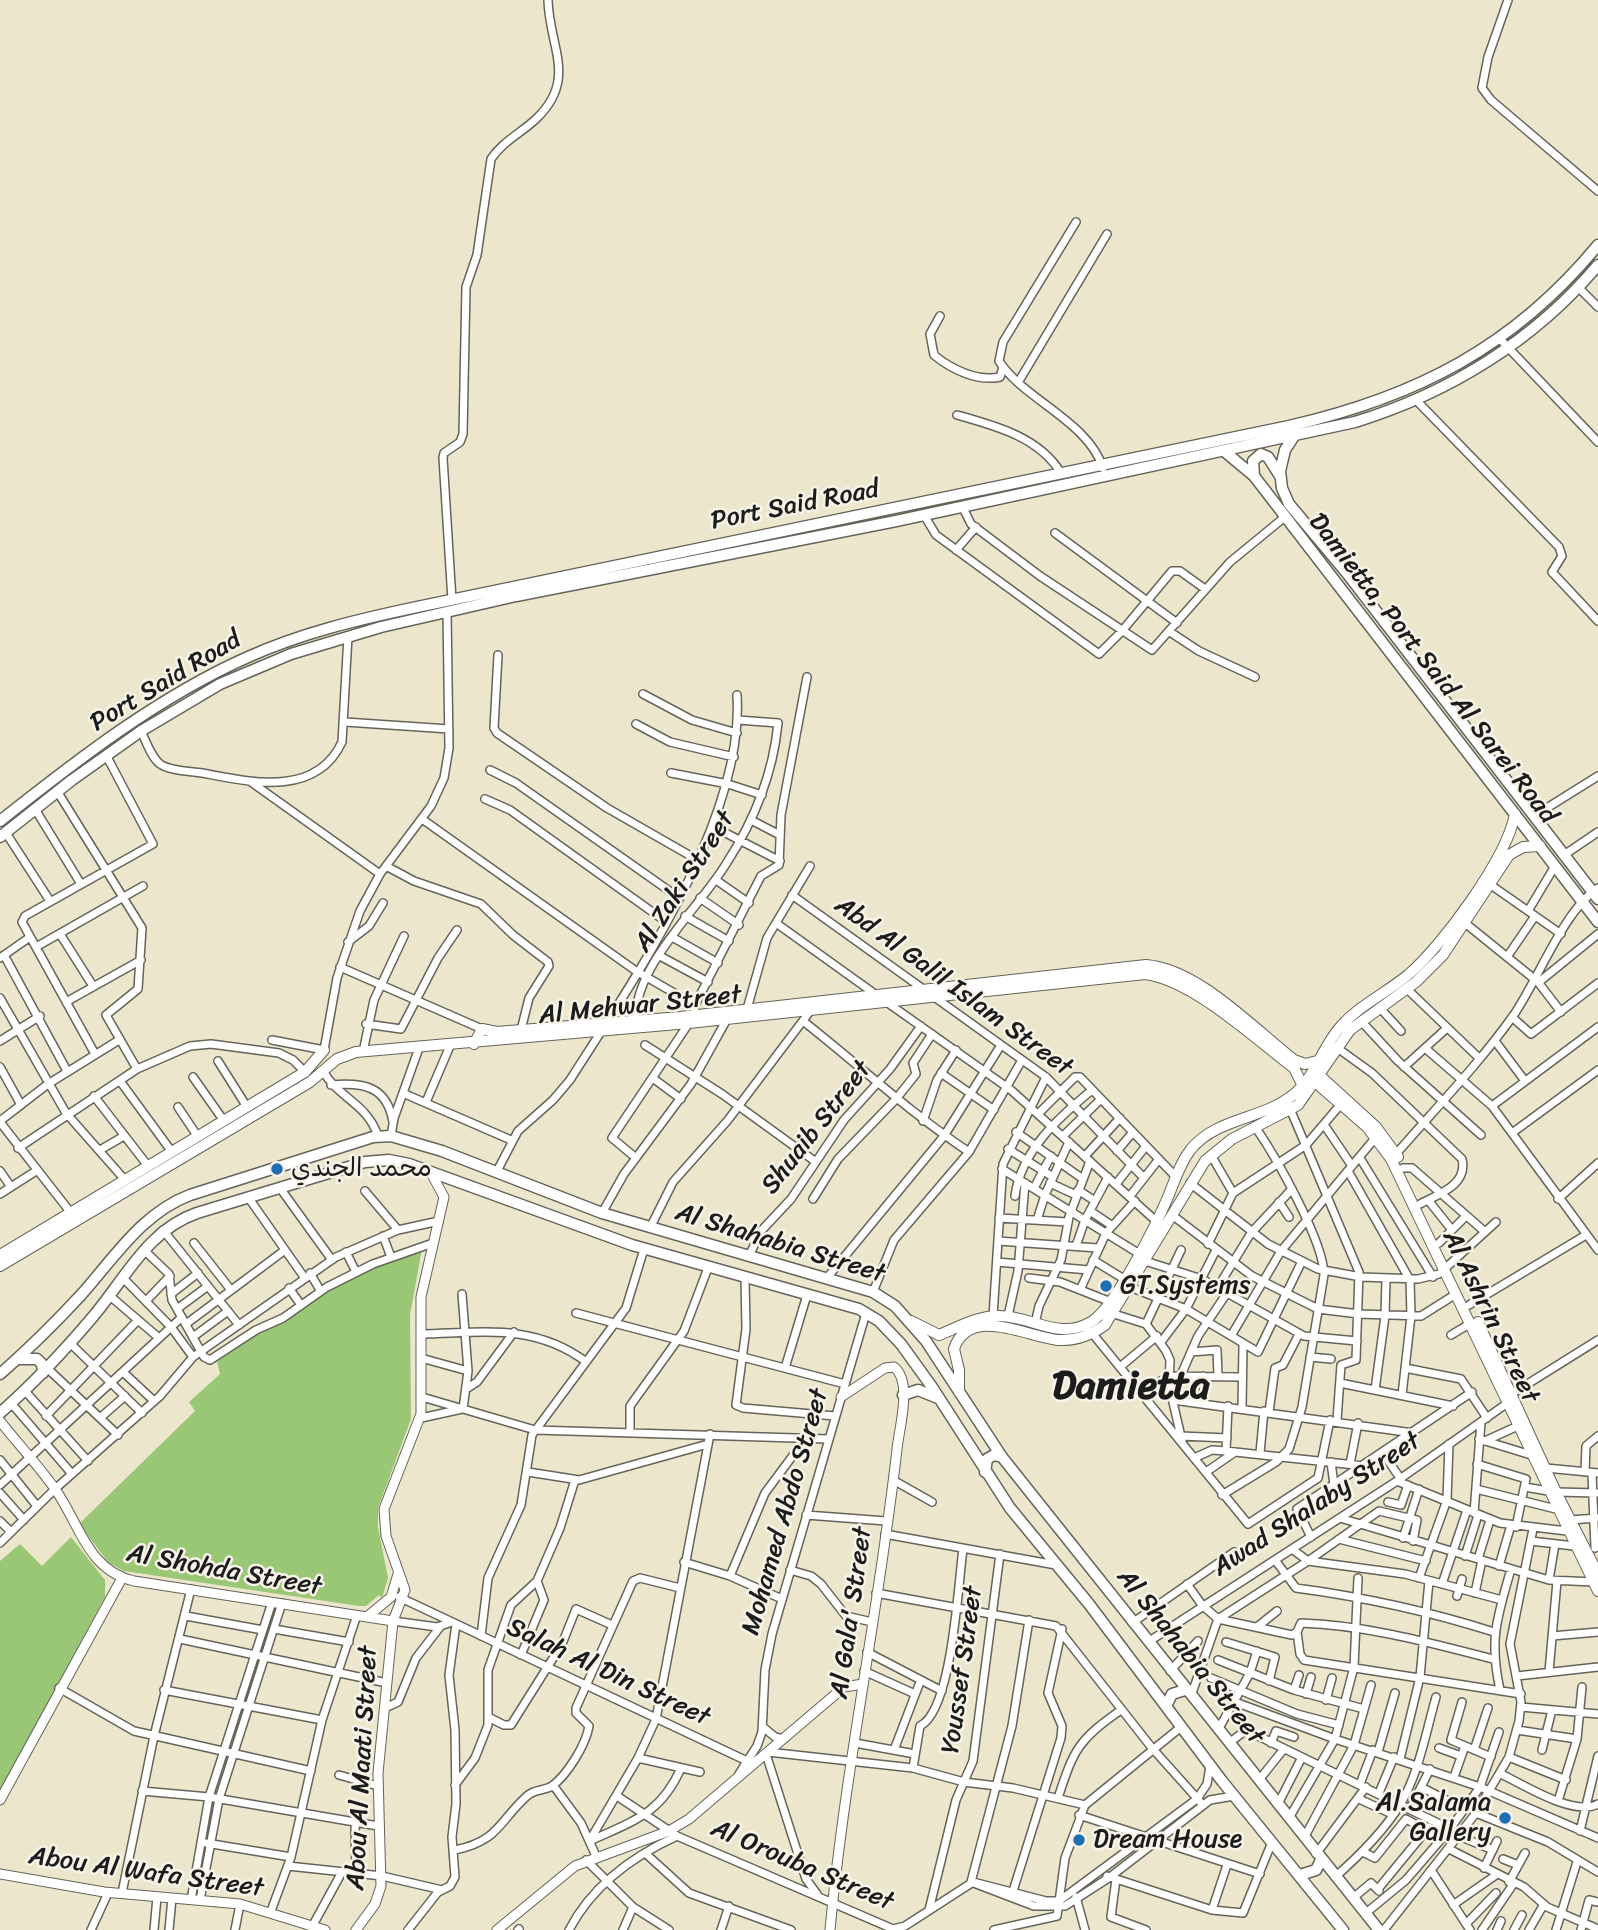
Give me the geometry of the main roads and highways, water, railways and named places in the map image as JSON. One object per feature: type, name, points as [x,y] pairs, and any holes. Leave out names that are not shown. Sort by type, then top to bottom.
[{"type":"highway","name":"Port Said Road","points":[[3,835],[57,791],[141,731],[247,670],[348,636],[447,612],[924,515],[1350,411],[1428,381],[1465,362],[1500,339],[1552,295],[1598,245]]},
{"type":"highway","name":"Port Said Road","points":[[0,821],[136,721],[237,662],[275,646],[347,624],[452,600],[1062,473],[1104,470],[1224,451],[1354,422],[1416,400],[1455,382],[1509,348],[1598,265]]},
{"type":"highway","points":[[1280,476],[1283,455],[1294,436]]},
{"type":"highway","name":"Damietta, Port Said Al Sarei Road","points":[[1224,451],[1254,475],[1598,922]]},
{"type":"highway","points":[[1254,475],[1253,461],[1261,454],[1268,457],[1280,476]]},
{"type":"highway","name":"Damietta, Port Said Al Sarei Road","points":[[1280,476],[1283,493],[1292,508],[1596,893]]},
{"type":"highway","points":[[893,509],[896,521]]},
{"type":"highway","points":[[1446,724],[1458,715]]},
{"type":"highway","points":[[1463,747],[1475,737]]},
{"type":"highway","name":"Al Shahabia Street","points":[[0,1374],[51,1327],[141,1226],[160,1210],[190,1195],[378,1136],[391,1136],[602,1213],[873,1292],[893,1304],[932,1348],[1002,1457],[1335,1877],[1381,1930]]},
{"type":"highway","points":[[340,1148],[346,1168]]},
{"type":"highway","name":"Al Shahabia Street","points":[[0,1413],[70,1343],[163,1230],[188,1216],[248,1197],[346,1168],[389,1160],[430,1171],[644,1249],[843,1304],[866,1313],[895,1337],[940,1399],[985,1472],[1210,1765],[1343,1930]]},
{"type":"highway","points":[[611,1238],[618,1218]]},
{"type":"highway","points":[[632,1245],[638,1224]]},
{"type":"highway","points":[[839,1283],[838,1293],[843,1304]]},
{"type":"highway","points":[[16,1359],[37,1359],[45,1370]]},
{"type":"highway","points":[[903,1395],[918,1390],[940,1399]]},
{"type":"highway","points":[[969,1448],[983,1446],[986,1434]]},
{"type":"highway","points":[[985,1472],[987,1459],[994,1455],[1002,1457]]},
{"type":"highway","points":[[1166,1706],[1172,1694],[1188,1693]]},
{"type":"highway","points":[[1300,1875],[1311,1873],[1319,1857]]},
{"type":"main road","points":[[959,1392],[959,1370],[954,1349],[957,1341],[974,1330],[994,1326],[1014,1327],[1057,1340],[1092,1333],[1114,1314],[1142,1257],[1172,1215],[1200,1167],[1215,1151],[1291,1111],[1305,1099],[1336,1047],[1361,1021],[1381,1008],[1447,949],[1509,849],[1515,814]]},
{"type":"main road","points":[[1418,973],[1509,849],[1540,846]]},
{"type":"main road","name":"Al Mehwar Street","points":[[0,1255],[71,1213],[104,1199],[125,1180],[224,1121],[323,1070],[343,1056],[363,1052],[474,1044],[747,1009],[806,1011],[875,994],[1155,965],[1190,978],[1294,1060],[1305,1064],[1317,1061]]},
{"type":"main road","name":"Al Mehwar Street","points":[[474,1044],[482,1029],[497,1032],[603,1027],[635,1020],[688,1017],[727,1019],[1136,974],[1161,977],[1192,991],[1290,1065],[1299,1074],[1303,1086]]},
{"type":"main road","points":[[1142,1257],[1176,1177],[1193,1148],[1211,1132],[1281,1103],[1303,1086],[1317,1061],[1346,1021],[1401,989]]},
{"type":"main road","name":"Al Mehwar Street","points":[[0,1266],[250,1109],[305,1072],[324,1050]]},
{"type":"main road","name":"Al Ashrin Street","points":[[1317,1078],[1376,1138],[1391,1158],[1447,1269],[1468,1304],[1530,1440],[1531,1455],[1597,1582]]},
{"type":"main road","name":"Al Ashrin Street","points":[[1317,1078],[1376,1126],[1424,1202],[1456,1294],[1511,1398],[1520,1425],[1546,1468],[1556,1509],[1568,1526]]},
{"type":"main road","points":[[1211,1132],[1210,1143],[1215,1151]]},
{"type":"main road","points":[[1193,1148],[1199,1156],[1200,1167]]},
{"type":"main road","points":[[906,1318],[935,1335],[993,1316],[1007,1316],[1051,1329],[1075,1328],[1095,1319],[1127,1283]]},
{"type":"main road","points":[[950,1331],[950,1338],[957,1341]]},
{"type":"place","name":"محمد الجندي","points":[[277,1169]]},
{"type":"place","name":"GT.Systems","points":[[1106,1286]]},
{"type":"place","name":"Al.Salama Gallery","points":[[1505,1818]]},
{"type":"place","name":"Dream House","points":[[1079,1840]]},
{"type":"district","name":"Damietta","points":[[1131,1388]]}]
